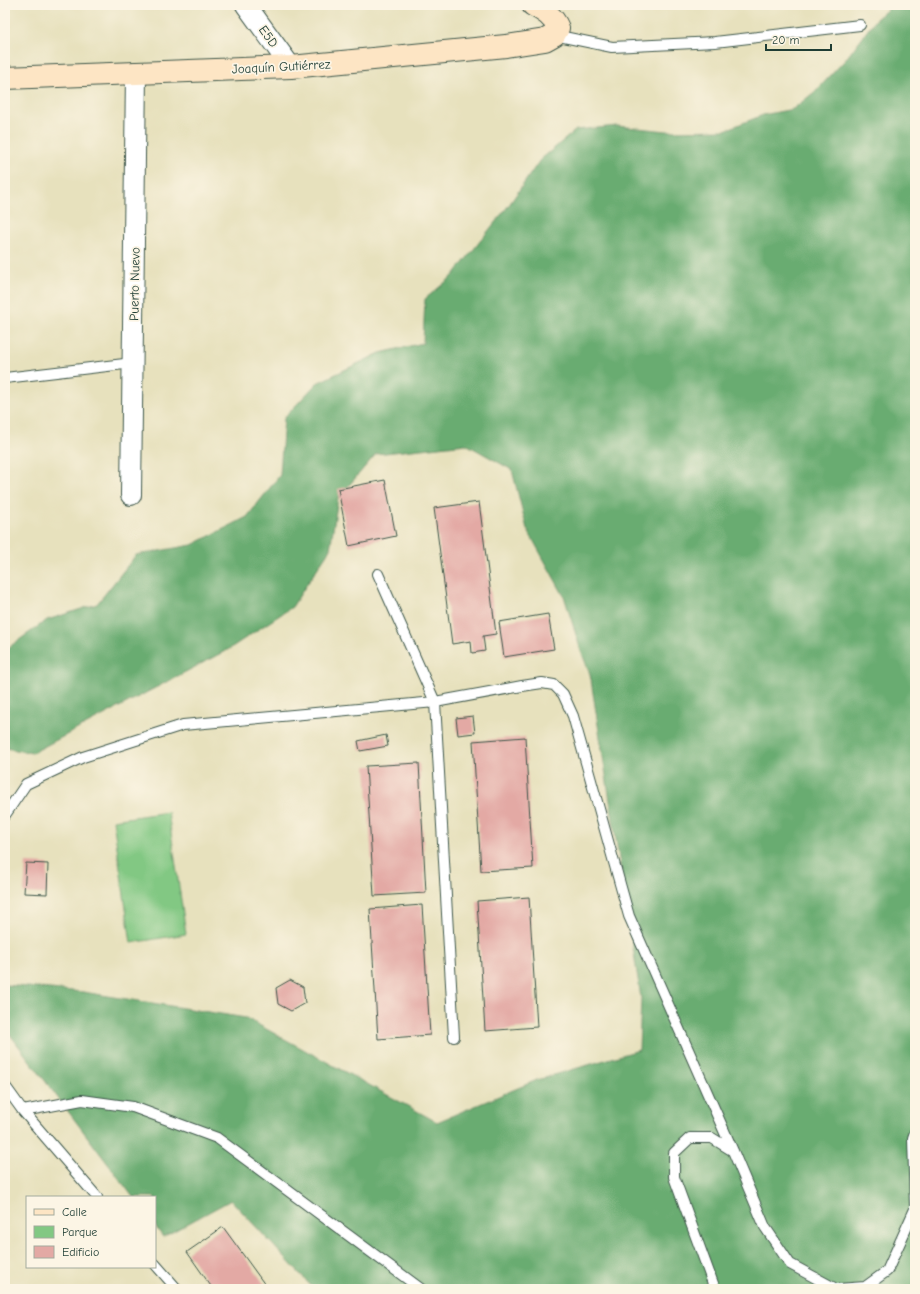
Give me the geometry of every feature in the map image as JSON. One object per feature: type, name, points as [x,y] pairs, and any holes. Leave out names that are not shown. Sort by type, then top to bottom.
[{"type":"street","name":"E5D","points":[[246,5],[291,67]]},
{"type":"street","points":[[533,5],[555,20],[558,28],[554,35]]},
{"type":"street","name":"Joaquín Gutiérrez","points":[[5,78],[291,67],[506,46],[545,40],[554,35]]},
{"type":"street","name":"Puerto Nuevo","points":[[131,495],[136,72]]},
{"type":"lane","points":[[554,35],[612,47],[715,42],[860,25]]},
{"type":"lane","points":[[5,378],[133,363]]},
{"type":"lane","points":[[378,574],[435,702],[454,1037]]},
{"type":"lane","points":[[5,815],[26,784],[83,757],[183,725],[435,702],[542,683],[554,685],[563,694],[573,716],[629,916],[765,1227],[790,1264],[837,1289],[865,1287],[887,1271],[915,1210],[913,1138],[915,1132]]},
{"type":"lane","points":[[5,1086],[23,1111],[96,1196]]},
{"type":"lane","points":[[23,1111],[82,1100],[133,1108],[217,1138],[421,1289]]},
{"type":"lane","points":[[715,1289],[674,1178],[674,1153],[690,1138],[712,1138],[733,1151]]},
{"type":"lane","points":[[156,1265],[177,1289]]},
{"type":"green space","points":[[893,5],[915,5],[915,1289],[314,1289],[231,1200],[163,1237],[156,1227],[156,1196],[132,1196],[5,1028],[5,985],[83,992],[246,1018],[437,1122],[537,1080],[639,1050],[641,998],[590,674],[581,651],[564,596],[527,529],[512,470],[466,444],[376,454],[338,498],[330,549],[292,607],[229,649],[32,753],[5,748],[5,650],[47,620],[97,604],[136,555],[192,545],[247,517],[280,475],[284,418],[317,383],[380,353],[423,343],[425,299],[453,276],[509,205],[540,160],[576,130],[617,126],[667,131],[725,130],[763,115],[793,109],[817,90],[845,60],[876,19]]},
{"type":"green space","points":[[168,812],[186,934],[131,943],[113,820]]},
{"type":"building","points":[[385,480],[396,536],[349,546],[338,489]]},
{"type":"building","points":[[479,502],[496,634],[483,636],[485,651],[472,653],[471,641],[452,644],[434,508]]},
{"type":"building","points":[[548,614],[554,649],[504,657],[499,622]]},
{"type":"building","points":[[473,716],[475,733],[458,735],[456,718]]},
{"type":"building","points":[[386,735],[388,746],[360,751],[358,741]]},
{"type":"building","points":[[525,737],[533,868],[481,871],[473,741]]},
{"type":"building","points":[[419,763],[426,893],[374,896],[366,766]]},
{"type":"building","points":[[26,863],[48,864],[47,894],[24,893]]},
{"type":"building","points":[[529,897],[537,1027],[485,1031],[477,901]]},
{"type":"building","points":[[422,905],[430,1035],[378,1039],[370,909]]},
{"type":"building","points":[[290,980],[303,987],[305,1003],[291,1011],[278,1004],[276,988]]},
{"type":"building","points":[[223,1227],[268,1289],[213,1289],[187,1252]]}]
